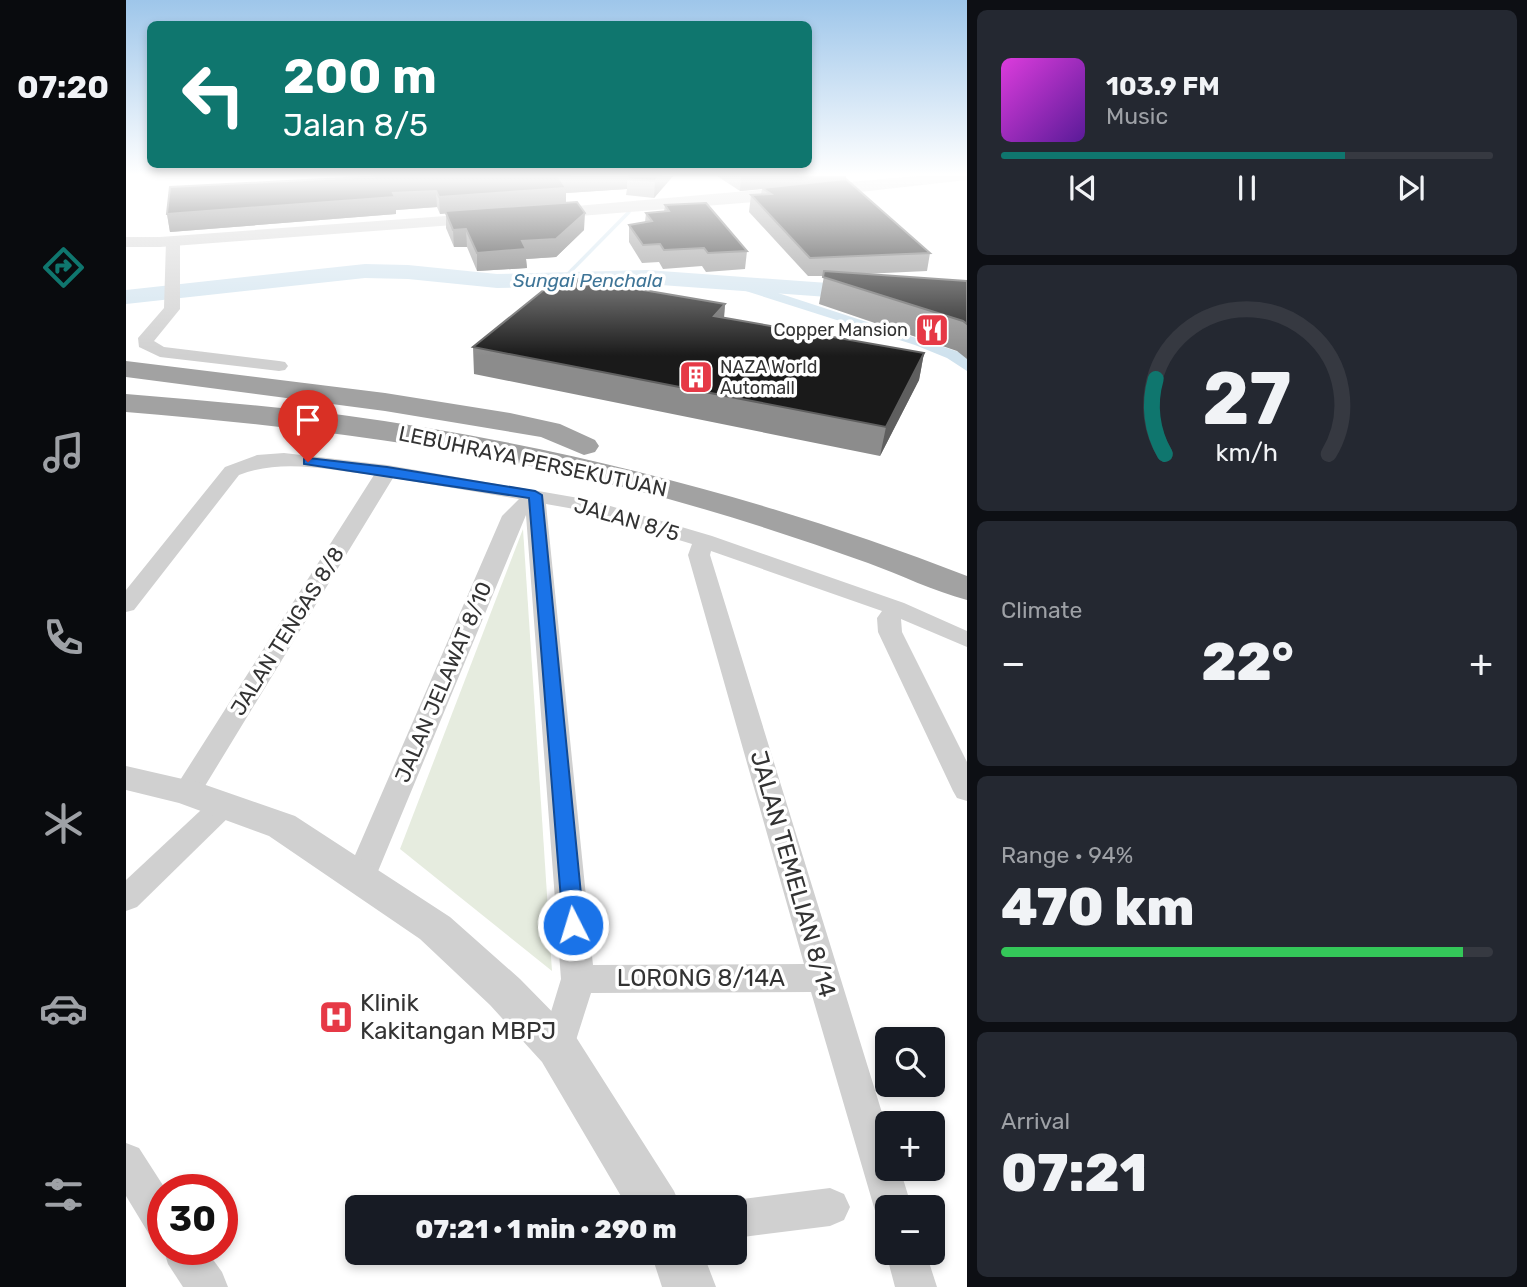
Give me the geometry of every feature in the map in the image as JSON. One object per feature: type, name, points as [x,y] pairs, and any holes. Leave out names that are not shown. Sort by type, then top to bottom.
[{"type":"highway","points":[[126,369],[384,402],[510,422],[550,430],[583,446]]},
{"type":"highway","name":"LEBUHRAYA PERSEKUTUAN","points":[[126,388],[377,412],[583,446],[668,466],[797,503],[967,563]]},
{"type":"highway","name":"LEBUHRAYA PERSEKUTUAN","points":[[126,403],[372,428],[513,452],[659,485],[783,520],[967,589]]},
{"type":"highway","points":[[126,422],[305,432],[372,428]]},
{"type":"street","points":[[126,242],[240,236]]},
{"type":"street","points":[[173,241],[173,304],[167,318],[146,338],[145,344],[160,352],[279,366]]},
{"type":"street","name":"JALAN 8/5","points":[[126,605],[232,471],[257,461],[284,459],[387,471],[583,504],[704,541],[896,608],[967,640]]},
{"type":"street","name":"JALAN TENGAS 8/8","points":[[126,899],[206,798],[387,471]]},
{"type":"street","points":[[535,495],[578,979],[558,1048]]},
{"type":"street","name":"JALAN JELAWAT 8/10","points":[[361,876],[513,516],[535,495]]},
{"type":"street","name":"JALAN TEMELIAN 8/14","points":[[704,541],[699,555],[888,1195]]},
{"type":"street","points":[[896,608],[890,618],[890,632],[967,791]]},
{"type":"street","points":[[126,778],[206,798],[282,826],[361,876],[435,928],[505,992],[558,1048],[648,1195]]},
{"type":"street","name":"LORONG 8/14A","points":[[578,979],[824,978]]},
{"type":"street","points":[[131,1182],[147,1201]]},
{"type":"street","points":[[747,1217],[830,1207]]},
{"type":"street","points":[[192,1265],[207,1287]]},
{"type":"street","points":[[681,1265],[689,1287]]},
{"type":"street","points":[[910,1265],[916,1287]]},
{"type":"shaded area","points":[[523,529],[552,971],[400,849]]},
{"type":"building","points":[[469,236],[559,236],[556,239],[522,241],[526,249],[477,253]]},
{"type":"building","points":[[637,236],[734,236],[747,251],[708,253],[704,248],[664,250],[660,244],[643,245]]},
{"type":"building","points":[[789,236],[911,236],[930,253],[810,258]]},
{"type":"building","points":[[824,271],[967,281],[967,324],[823,277]]},
{"type":"building","name":"NAZA World Automall","points":[[561,276],[725,304],[714,316],[924,353],[886,427],[473,347]]},
{"type":"waterway","points":[[561,281],[605,236]]},
{"type":"waterway","name":"Sungai Penchala","points":[[126,297],[365,271],[408,272],[497,281],[647,277],[967,300]]},
{"type":"waterway","points":[[735,283],[920,342],[953,355],[967,366]]},
{"type":"place","name":"Copper Mansion","points":[[932,330]]},
{"type":"place","name":"NAZA World Automall","points":[[696,377]]},
{"type":"place","name":"Klinik Kakitangan MBPJ","points":[[336,1017]]},
{"type":"route","points":[[308,462],[387,471],[535,495],[573,925]]}]
